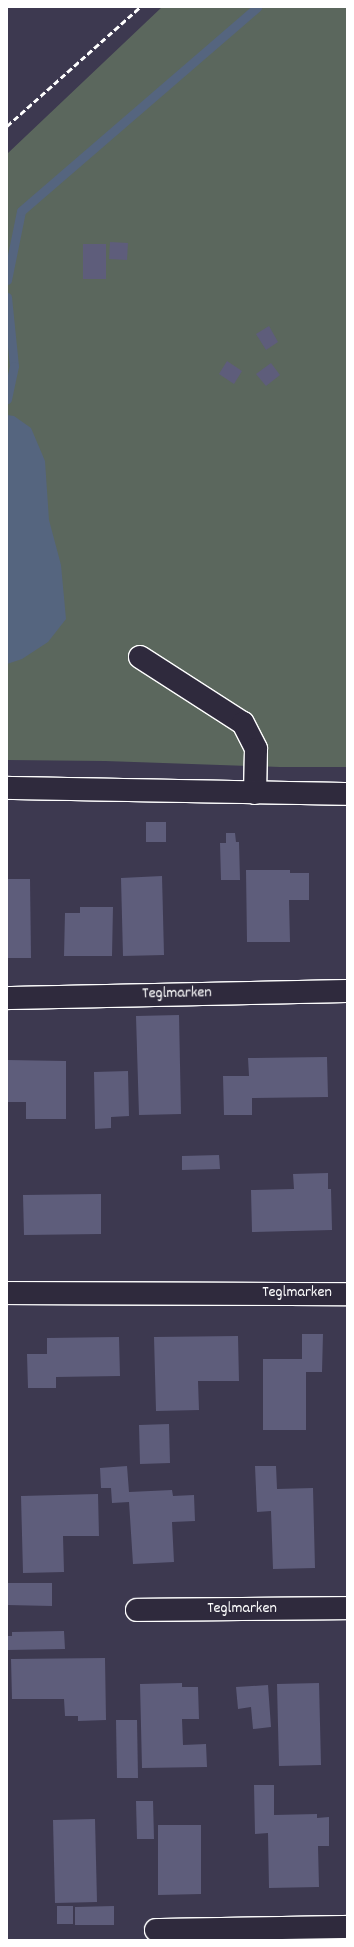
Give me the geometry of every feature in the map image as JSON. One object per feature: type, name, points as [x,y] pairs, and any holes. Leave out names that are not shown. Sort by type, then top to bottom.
[{"type":"street","points":[[140,656],[243,723],[256,749],[255,793]]},
{"type":"street","points":[[7,788],[347,794]]},
{"type":"street","name":"Teglmarken","points":[[7,998],[347,991]]},
{"type":"street","name":"Teglmarken","points":[[7,1293],[347,1294]]},
{"type":"street","name":"Teglmarken","points":[[137,1610],[347,1608]]},
{"type":"street","points":[[156,1930],[347,1927]]},
{"type":"shaded area","points":[[162,7],[347,7],[347,767],[280,767],[105,761],[7,760],[7,154]]},
{"type":"water","points":[[7,415],[14,416],[31,428],[45,461],[49,520],[61,565],[66,619],[48,642],[22,659],[7,664]]},
{"type":"building","points":[[110,242],[128,243],[127,260],[109,259]]},
{"type":"building","points":[[83,244],[106,244],[106,279],[83,279]]},
{"type":"building","points":[[269,326],[278,342],[266,350],[256,334]]},
{"type":"building","points":[[227,361],[242,371],[234,384],[219,374]]},
{"type":"building","points":[[271,363],[280,375],[266,386],[256,374]]},
{"type":"building","points":[[146,822],[166,822],[166,842],[146,842]]},
{"type":"building","points":[[226,833],[235,833],[236,842],[239,842],[240,880],[221,880],[220,843],[226,843]]},
{"type":"building","points":[[246,870],[290,870],[290,873],[309,873],[309,900],[289,900],[290,942],[247,942]]},
{"type":"building","points":[[162,876],[164,955],[123,956],[121,878]]},
{"type":"building","points":[[7,879],[30,879],[31,958],[7,958]]},
{"type":"building","points":[[80,907],[113,907],[112,956],[64,956],[65,913],[80,913]]},
{"type":"building","points":[[179,1015],[181,1114],[139,1115],[136,1016]]},
{"type":"building","points":[[327,1057],[328,1097],[252,1098],[252,1115],[224,1115],[223,1076],[249,1076],[248,1058]]},
{"type":"building","points":[[7,1060],[66,1061],[66,1119],[26,1119],[26,1102],[7,1102]]},
{"type":"building","points":[[128,1071],[129,1116],[111,1117],[111,1128],[95,1129],[94,1072]]},
{"type":"building","points":[[219,1155],[220,1169],[182,1170],[182,1156]]},
{"type":"building","points":[[328,1173],[328,1189],[331,1189],[332,1230],[252,1232],[251,1190],[294,1189],[293,1174]]},
{"type":"building","points":[[101,1194],[101,1234],[24,1235],[23,1195]]},
{"type":"building","points":[[302,1334],[323,1334],[322,1372],[306,1372],[306,1430],[263,1430],[263,1359],[302,1359]]},
{"type":"building","points":[[238,1336],[239,1381],[198,1381],[199,1410],[156,1411],[154,1337]]},
{"type":"building","points":[[119,1337],[120,1376],[56,1377],[56,1388],[28,1388],[27,1354],[47,1354],[47,1338]]},
{"type":"building","points":[[169,1424],[170,1463],[140,1464],[139,1425]]},
{"type":"building","points":[[127,1466],[129,1492],[172,1490],[173,1496],[194,1495],[195,1521],[172,1522],[174,1562],[133,1564],[129,1502],[112,1503],[111,1488],[101,1488],[100,1468]]},
{"type":"building","points":[[255,1466],[276,1466],[277,1489],[313,1488],[315,1568],[273,1569],[271,1511],[257,1512]]},
{"type":"building","points":[[98,1494],[99,1536],[63,1536],[64,1572],[23,1573],[21,1496]]},
{"type":"building","points":[[7,1583],[52,1583],[52,1606],[7,1605]]},
{"type":"building","points":[[64,1631],[65,1649],[7,1650],[7,1636],[12,1636],[12,1632]]},
{"type":"building","points":[[105,1658],[106,1720],[78,1721],[78,1716],[65,1716],[64,1699],[12,1699],[11,1659]]},
{"type":"building","points":[[182,1683],[182,1687],[198,1687],[199,1719],[182,1719],[183,1745],[206,1744],[207,1767],[142,1768],[140,1684]]},
{"type":"building","points":[[319,1683],[321,1765],[279,1766],[277,1684]]},
{"type":"building","points":[[268,1685],[271,1727],[253,1729],[251,1707],[238,1709],[236,1687]]},
{"type":"building","points":[[116,1720],[137,1720],[138,1778],[117,1778]]},
{"type":"building","points":[[254,1785],[274,1785],[274,1815],[317,1814],[317,1818],[329,1817],[329,1846],[318,1846],[319,1887],[269,1888],[268,1833],[255,1834]]},
{"type":"building","points":[[136,1801],[153,1801],[154,1839],[137,1839]]},
{"type":"building","points":[[95,1819],[97,1902],[55,1903],[53,1820]]},
{"type":"building","points":[[158,1825],[201,1825],[201,1894],[158,1895]]},
{"type":"building","points":[[57,1906],[73,1906],[73,1924],[57,1924]]},
{"type":"building","points":[[114,1906],[114,1925],[75,1925],[75,1907]]},
{"type":"waterway","points":[[7,280],[21,211],[257,7]]},
{"type":"waterway","points":[[7,297],[14,366],[7,399]]},
{"type":"railway","points":[[7,126],[140,7]]}]
